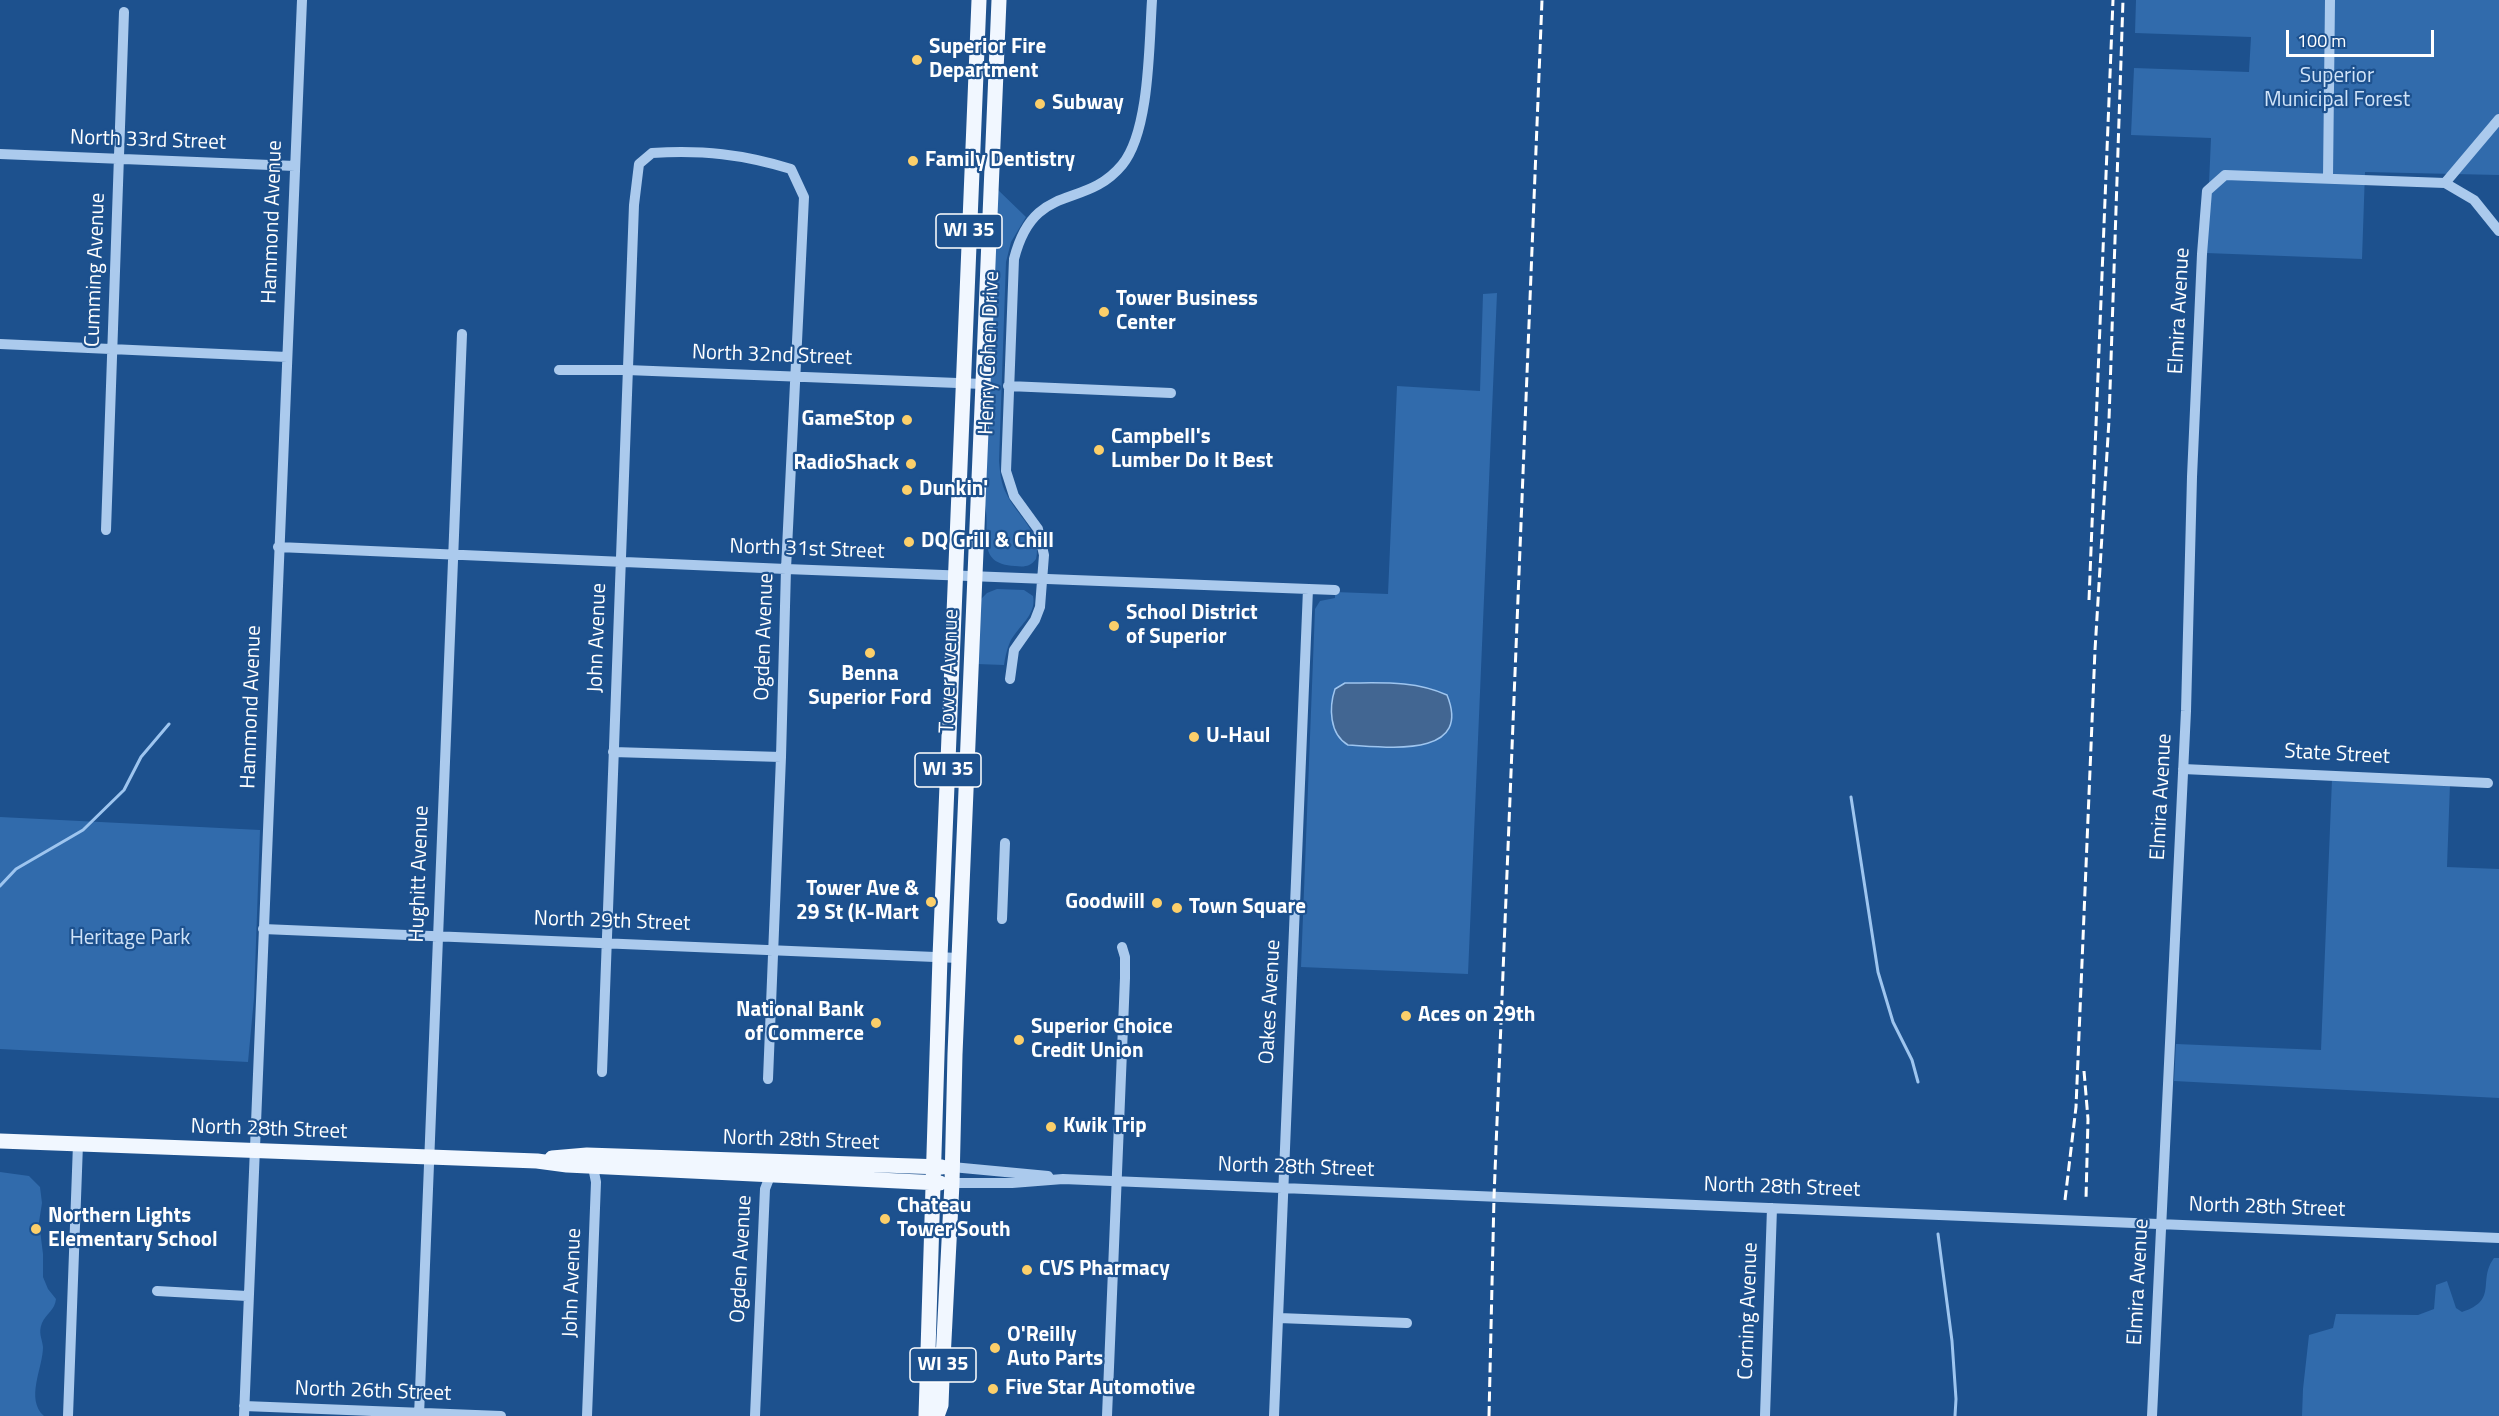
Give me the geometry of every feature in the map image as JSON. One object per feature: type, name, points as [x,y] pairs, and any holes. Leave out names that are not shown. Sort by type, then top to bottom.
[{"type":"main road","name":"Tower Avenue","points":[[926,1416],[940,957],[979,0]]},
{"type":"main road","name":"Tower Avenue","points":[[937,1416],[941,1405],[952,1183],[959,958],[999,0]]},
{"type":"main road","name":"North 28th Street","points":[[0,1141],[537,1161],[837,1165],[932,1174],[952,1183]]},
{"type":"main road","name":"North 28th Street","points":[[591,1161],[770,1176],[932,1174],[952,1167]]},
{"type":"street","name":"Hammond Avenue","points":[[244,1411],[302,0]]},
{"type":"street","name":"Henry Cohen Drive","points":[[1010,679],[1014,650],[1039,611],[1044,555],[1040,534],[1014,496],[1006,471],[1012,280],[1017,246],[1028,224],[1051,202],[1095,186],[1116,172],[1134,148],[1142,112],[1152,0]]},
{"type":"street","points":[[2330,0],[2328,177],[2445,183],[2474,200],[2499,231]]},
{"type":"street","name":"Cumming Avenue","points":[[106,530],[124,12]]},
{"type":"street","points":[[2445,183],[2499,119]]},
{"type":"street","name":"Ogden Avenue","points":[[634,205],[639,164],[652,153],[689,151],[754,158],[791,169],[804,197],[786,570],[768,1079]]},
{"type":"street","name":"North 33rd Street","points":[[0,154],[295,166]]},
{"type":"street","name":"Elmira Avenue","points":[[2152,1416],[2183,769],[2202,254],[2207,191],[2225,175],[2328,177]]},
{"type":"street","name":"John Avenue","points":[[602,1072],[605,941],[634,205]]},
{"type":"street","name":"Hughitt Avenue","points":[[419,1414],[462,334]]},
{"type":"street","points":[[0,345],[287,357]]},
{"type":"street","name":"North 32nd Street","points":[[559,370],[627,370],[983,384]]},
{"type":"street","points":[[1008,386],[1171,393]]},
{"type":"street","name":"North 31st Street","points":[[278,547],[786,570],[1335,590]]},
{"type":"street","name":"Oakes Avenue","points":[[1274,1416],[1308,589]]},
{"type":"street","points":[[613,752],[781,757]]},
{"type":"street","name":"State Street","points":[[2183,769],[2488,783]]},
{"type":"street","points":[[1002,919],[1005,843]]},
{"type":"street","name":"North 29th Street","points":[[263,929],[774,948],[959,958]]},
{"type":"street","points":[[1107,1416],[1125,978],[1125,957],[1122,947]]},
{"type":"street","points":[[68,1416],[78,1144]]},
{"type":"street","name":"John Avenue","points":[[587,1416],[596,1193],[591,1161]]},
{"type":"street","name":"Ogden Avenue","points":[[755,1416],[766,1184],[776,1170],[816,1170],[837,1165]]},
{"type":"street","name":"North 28th Street","points":[[952,1167],[1022,1172],[1063,1179]]},
{"type":"street","name":"North 28th Street","points":[[952,1183],[1021,1183],[1063,1179],[2499,1238]]},
{"type":"street","name":"Corning Avenue","points":[[1765,1416],[1772,1208]]},
{"type":"street","points":[[157,1291],[247,1296]]},
{"type":"street","points":[[1279,1318],[1407,1323]]},
{"type":"street","name":"North 26th Street","points":[[244,1411],[501,1416]]},
{"type":"green space","name":"Superior Municipal Forest","points":[[2136,0],[2499,0],[2499,175],[2365,172],[2362,259],[2206,253],[2211,138],[2131,135],[2134,68],[2249,72],[2251,37],[2135,33]]},
{"type":"green space","points":[[996,188],[1026,217],[1011,242],[1006,262],[999,461],[1004,489],[1036,541],[1036,559],[1024,566],[1002,564],[994,560],[987,546],[985,505]]},
{"type":"green space","points":[[1497,293],[1468,974],[1301,967],[1315,609],[1320,601],[1335,598],[1335,592],[1388,594],[1397,386],[1480,391],[1483,294]]},
{"type":"green space","points":[[997,589],[1024,590],[1033,596],[1032,609],[1010,642],[1004,665],[977,664],[981,599],[987,593]]},
{"type":"green space","points":[[2332,779],[2450,784],[2447,867],[2499,869],[2499,1098],[2174,1081],[2176,1044],[2321,1050]]},
{"type":"green space","name":"Heritage Park","points":[[0,817],[260,830],[254,998],[248,1062],[0,1049]]},
{"type":"green space","points":[[0,1172],[29,1176],[40,1187],[42,1203],[39,1222],[43,1277],[48,1289],[56,1299],[40,1330],[43,1347],[35,1392],[39,1409],[44,1416],[0,1416]]},
{"type":"green space","points":[[2494,1258],[2499,1258],[2499,1416],[2302,1416],[2309,1335],[2333,1328],[2336,1314],[2418,1315],[2434,1309],[2436,1285],[2447,1281],[2456,1308],[2462,1312],[2480,1302],[2484,1296],[2489,1266]]},
{"type":"shaded area","points":[[1345,683],[1409,685],[1447,695],[1452,716],[1448,730],[1437,739],[1422,745],[1383,747],[1348,745],[1337,734],[1331,712],[1335,689]]},
{"type":"waterway","points":[[0,886],[16,869],[83,830],[124,790],[141,757],[169,724]]},
{"type":"waterway","points":[[1851,797],[1878,972],[1893,1022],[1912,1060],[1918,1082]]},
{"type":"waterway","points":[[1938,1234],[1952,1341],[1955,1416]]},
{"type":"railway","points":[[1489,1416],[1494,1197],[1542,0]]},
{"type":"railway","points":[[2089,600],[2113,0]]},
{"type":"railway","points":[[2065,1200],[2076,1107],[2095,650],[2109,420],[2123,0]]},
{"type":"railway","points":[[2084,1071],[2088,1119],[2086,1199]]},
{"type":"place","name":"Superior Fire Department","points":[[917,60]]},
{"type":"place","name":"Subway","points":[[1040,104]]},
{"type":"place","name":"Family Dentistry","points":[[913,161]]},
{"type":"place","name":"Tower Business Center","points":[[1104,312]]},
{"type":"place","name":"GameStop","points":[[907,420]]},
{"type":"place","name":"Campbell's Lumber Do It Best","points":[[1099,450]]},
{"type":"place","name":"RadioShack","points":[[911,464]]},
{"type":"place","name":"Dunkin'","points":[[907,490]]},
{"type":"place","name":"DQ Grill & Chill","points":[[909,542]]},
{"type":"place","name":"School District of Superior","points":[[1114,626]]},
{"type":"place","name":"Benna Superior Ford","points":[[870,653]]},
{"type":"place","name":"U-Haul","points":[[1194,737]]},
{"type":"place","name":"Tower Ave & 29 St (K-Mart","points":[[931,902]]},
{"type":"place","name":"Goodwill","points":[[1157,903]]},
{"type":"place","name":"Town Square","points":[[1177,908]]},
{"type":"place","name":"Aces on 29th","points":[[1406,1016]]},
{"type":"place","name":"National Bank of Commerce","points":[[876,1023]]},
{"type":"place","name":"Superior Choice Credit Union","points":[[1019,1040]]},
{"type":"place","name":"Kwik Trip","points":[[1051,1127]]},
{"type":"place","name":"Chateau Tower South","points":[[885,1219]]},
{"type":"place","name":"Northern Lights Elementary School","points":[[36,1229]]},
{"type":"place","name":"CVS Pharmacy","points":[[1027,1270]]},
{"type":"place","name":"O'Reilly Auto Parts","points":[[995,1348]]},
{"type":"place","name":"Five Star Automotive","points":[[993,1389]]}]
